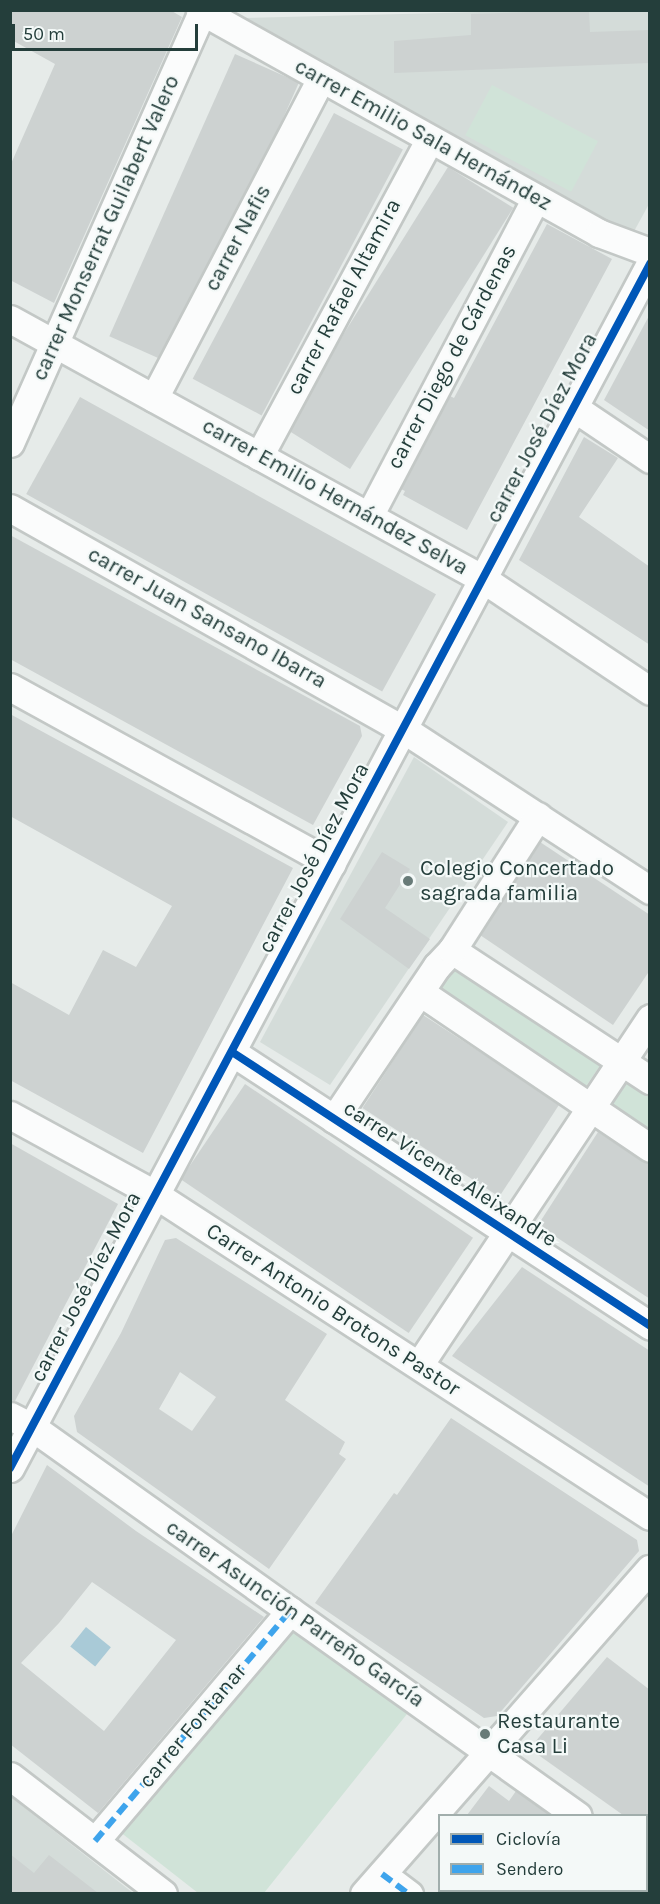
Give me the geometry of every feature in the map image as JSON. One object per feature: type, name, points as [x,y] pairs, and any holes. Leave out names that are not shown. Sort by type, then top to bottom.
[{"type":"street","name":"carrer Emilio Sala Hernández","points":[[211,14],[536,198],[599,232],[650,252]]},
{"type":"street","name":"carrer Monserrat Guilabert Valero","points":[[10,443],[211,14]]},
{"type":"street","name":"carrer Nafis","points":[[154,398],[321,78]]},
{"type":"street","name":"carrer Rafael Altamira","points":[[259,456],[430,139]]},
{"type":"street","name":"carrer Diego de Cárdenas","points":[[369,516],[536,198]]},
{"type":"street","name":"carrer José Díez Mora","points":[[10,1468],[21,1421],[156,1195],[650,264]]},
{"type":"street","name":"carrer Emilio Hernández Selva","points":[[10,319],[483,579],[650,691]]},
{"type":"street","points":[[573,407],[650,459]]},
{"type":"street","name":"carrer Juan Sansano Ibarra","points":[[10,508],[403,729],[650,890]]},
{"type":"street","points":[[10,687],[332,864]]},
{"type":"street","points":[[334,1119],[437,966],[452,950],[538,816]]},
{"type":"street","points":[[452,950],[650,1080]]},
{"type":"street","points":[[420,992],[650,1148]]},
{"type":"street","points":[[419,1365],[650,1018]]},
{"type":"street","name":"carrer Vicente Aleixandre","points":[[232,1052],[650,1326]]},
{"type":"street","name":"Carrer Antonio Brotons Pastor","points":[[10,1115],[156,1195],[650,1516]]},
{"type":"street","name":"carrer Asunción Parreño García","points":[[21,1421],[577,1814]]},
{"type":"street","points":[[409,1893],[373,1884],[650,1569]]},
{"type":"street","name":"carrer Fontanar","points":[[95,1841],[290,1611]]},
{"type":"street","points":[[10,1776],[163,1893]]},
{"type":"shaded area","points":[[519,11],[649,11],[649,204],[632,235],[243,18]]},
{"type":"shaded area","name":"Colegio Concertado sagrada familia","points":[[414,757],[508,822],[330,1085],[260,1042]]},
{"type":"shaded area","points":[[11,1797],[133,1893],[11,1893]]},
{"type":"green space","points":[[492,85],[598,141],[571,192],[465,135]]},
{"type":"green space","points":[[452,963],[601,1064],[583,1091],[434,990]]},
{"type":"green space","points":[[625,1076],[649,1093],[649,1136],[603,1105]]},
{"type":"green space","points":[[282,1620],[407,1714],[264,1893],[198,1893],[110,1824]]},
{"type":"water","points":[[86,1627],[111,1647],[95,1667],[70,1646]]},
{"type":"building","points":[[10,10],[170,10],[182,17],[54,303],[10,280],[10,166],[55,64],[10,39]]},
{"type":"building","points":[[589,10],[590,32],[650,30],[650,63],[394,73],[394,41],[471,35],[471,14]]},
{"type":"building","points":[[235,54],[299,82],[173,365],[109,336]]},
{"type":"building","points":[[334,113],[403,150],[262,415],[193,379]]},
{"type":"building","points":[[448,167],[513,208],[350,469],[285,428]]},
{"type":"building","points":[[547,224],[612,259],[467,530],[403,495],[405,491],[401,489],[450,396],[454,398]]},
{"type":"building","points":[[650,314],[650,431],[604,400]]},
{"type":"building","points":[[80,397],[436,594],[382,691],[26,494]]},
{"type":"building","points":[[584,437],[618,458],[579,517],[650,567],[650,645],[519,560]]},
{"type":"building","points":[[10,535],[360,726],[362,736],[313,825],[10,659]]},
{"type":"building","points":[[10,714],[293,868],[143,1153],[10,1080],[10,982],[69,1015],[103,950],[136,967],[172,906],[10,816]]},
{"type":"building","points":[[540,842],[650,915],[650,970],[613,1025],[480,935]]},
{"type":"building","points":[[382,852],[410,869],[385,908],[430,939],[409,969],[340,919]]},
{"type":"building","points":[[423,1015],[560,1104],[499,1197],[363,1108]]},
{"type":"building","points":[[245,1084],[473,1238],[409,1333],[181,1179]]},
{"type":"building","points":[[598,1132],[650,1165],[650,1299],[538,1225]]},
{"type":"building","points":[[10,1143],[118,1204],[15,1401],[10,1400]]},
{"type":"building","points":[[176,1238],[327,1334],[285,1400],[345,1442],[339,1454],[346,1459],[269,1569],[77,1432],[74,1416],[121,1333],[165,1240]],"holes":[[[180,1372],[216,1397],[192,1431],[159,1409]]]},
{"type":"building","points":[[522,1267],[650,1351],[650,1487],[452,1356]]},
{"type":"building","points":[[451,1418],[637,1540],[639,1551],[497,1716],[484,1718],[315,1603],[394,1493],[397,1495]]},
{"type":"building","points":[[47,1465],[136,1531],[264,1617],[98,1813],[10,1744],[11,1536]],"holes":[[[92,1582],[176,1640],[104,1731],[21,1663],[59,1623]]]},
{"type":"building","points":[[607,1657],[650,1690],[650,1815],[622,1814],[537,1754],[535,1742]]},
{"type":"building","points":[[489,1786],[509,1801],[516,1791],[549,1814],[468,1814]]},
{"type":"building","points":[[10,1854],[34,1873],[49,1855],[98,1893],[10,1893]]},
{"type":"marked path","points":[[95,1841],[290,1611]]},
{"type":"marked path","points":[[382,1874],[409,1894]]},
{"type":"cycle path","points":[[10,1468],[650,264]]},
{"type":"cycle path","points":[[232,1052],[650,1326]]},
{"type":"place","name":"Colegio Concertado sagrada familia","points":[[408,881]]},
{"type":"place","name":"Restaurante Casa Li","points":[[485,1734]]}]
